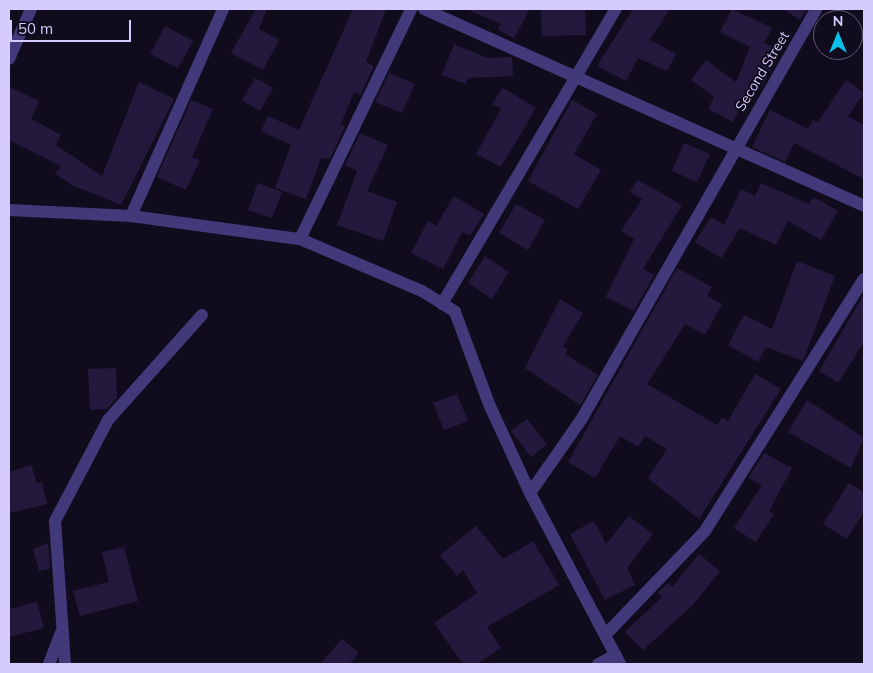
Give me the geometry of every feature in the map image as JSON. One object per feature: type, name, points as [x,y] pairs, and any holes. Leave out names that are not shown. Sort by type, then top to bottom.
[{"type":"street","points":[[9,59],[31,9]]},
{"type":"street","points":[[131,216],[223,9]]},
{"type":"street","points":[[300,239],[411,9]]},
{"type":"street","points":[[424,9],[576,79],[864,206]]},
{"type":"street","points":[[442,304],[616,9]]},
{"type":"street","name":"Second Street","points":[[530,493],[581,420],[733,149],[816,9]]},
{"type":"street","points":[[9,210],[131,216],[300,239],[442,304],[455,312],[489,404],[530,493],[607,633],[618,659],[598,664]]},
{"type":"street","points":[[607,633],[705,531],[864,279]]},
{"type":"street","points":[[65,664],[55,521],[108,420],[202,315]]},
{"type":"street","points":[[49,664],[63,628]]},
{"type":"building","points":[[256,9],[267,9],[259,29],[279,40],[263,70],[231,53]]},
{"type":"building","points":[[353,9],[386,9],[366,62],[374,66],[360,95],[354,92],[341,124],[345,126],[330,159],[321,158],[306,199],[275,188],[291,145],[261,131],[268,116],[299,130]]},
{"type":"building","points":[[466,9],[530,9],[514,38],[498,30],[501,24]]},
{"type":"building","points":[[541,9],[585,9],[586,35],[542,36]]},
{"type":"building","points":[[633,9],[670,9],[650,40],[676,54],[667,71],[638,58],[626,81],[597,66]]},
{"type":"building","points":[[732,9],[772,28],[764,43],[779,49],[763,86],[753,82],[733,122],[708,109],[714,97],[691,80],[706,60],[736,82],[750,47],[720,32]]},
{"type":"building","points":[[783,9],[807,9],[800,20]]},
{"type":"building","points":[[165,26],[193,41],[178,68],[150,54]]},
{"type":"building","points":[[454,44],[487,58],[512,57],[513,76],[468,78],[466,84],[442,75]]},
{"type":"building","points":[[389,73],[415,84],[402,113],[375,102]]},
{"type":"building","points":[[255,78],[273,88],[260,111],[242,100]]},
{"type":"building","points":[[846,80],[864,93],[848,116],[864,125],[864,179],[794,143],[785,162],[752,147],[770,110],[808,129],[813,120],[818,122]]},
{"type":"building","points":[[139,82],[174,99],[121,205],[72,185],[55,174],[61,166],[9,140],[9,87],[39,101],[31,119],[61,135],[56,145],[102,176]]},
{"type":"building","points":[[503,88],[536,108],[501,167],[476,154],[501,109],[492,104]]},
{"type":"building","points":[[191,100],[213,109],[192,157],[200,160],[186,190],[157,177]]},
{"type":"building","points":[[572,100],[597,114],[574,154],[601,170],[578,209],[528,181]]},
{"type":"building","points":[[360,133],[388,145],[367,191],[397,202],[383,241],[337,225],[357,171],[345,165]]},
{"type":"building","points":[[684,143],[710,154],[697,182],[672,171]]},
{"type":"building","points":[[638,180],[682,205],[643,269],[654,275],[634,311],[606,297],[634,239],[621,231],[642,199],[630,192]]},
{"type":"building","points":[[258,183],[282,192],[272,218],[248,210]]},
{"type":"building","points":[[761,183],[809,204],[814,197],[838,211],[821,240],[788,221],[776,245],[740,228],[721,258],[695,242],[711,217],[724,225],[741,189],[755,196]]},
{"type":"building","points":[[454,196],[484,214],[470,236],[462,232],[443,269],[411,253],[428,221],[436,226]]},
{"type":"building","points":[[516,204],[545,220],[528,250],[499,233]]},
{"type":"building","points":[[485,256],[509,272],[492,299],[468,283]]},
{"type":"building","points":[[797,261],[835,276],[803,361],[766,347],[758,362],[728,345],[744,315],[772,329]]},
{"type":"building","points":[[677,268],[712,287],[707,296],[722,304],[705,335],[685,324],[647,384],[717,425],[722,417],[728,421],[755,374],[781,389],[699,519],[648,478],[667,449],[645,436],[638,447],[620,436],[595,478],[568,462]]},
{"type":"building","points":[[864,294],[864,342],[838,383],[819,371]]},
{"type":"building","points":[[560,299],[583,313],[563,346],[568,349],[565,354],[598,375],[580,405],[525,368]]},
{"type":"building","points":[[116,368],[117,398],[107,409],[90,410],[88,369]]},
{"type":"building","points":[[457,394],[468,421],[444,430],[433,403]]},
{"type":"building","points":[[807,400],[864,438],[851,468],[788,432]]},
{"type":"building","points":[[527,419],[547,444],[531,457],[511,431]]},
{"type":"building","points":[[764,453],[792,468],[769,511],[774,514],[756,542],[734,528],[762,485],[748,478]]},
{"type":"building","points":[[31,465],[37,483],[42,482],[47,504],[9,513],[9,472]]},
{"type":"building","points":[[849,483],[864,492],[864,512],[847,539],[823,524]]},
{"type":"building","points":[[629,516],[653,534],[627,568],[635,585],[605,600],[570,534],[594,521],[606,544]]},
{"type":"building","points":[[476,526],[503,559],[533,541],[559,585],[487,627],[501,648],[477,664],[463,664],[434,623],[477,593],[463,570],[457,576],[440,555]]},
{"type":"building","points":[[48,543],[50,569],[39,571],[33,549]]},
{"type":"building","points":[[124,547],[138,601],[80,616],[73,591],[109,582],[102,552]]},
{"type":"building","points":[[699,554],[720,571],[693,605],[643,650],[625,632],[662,597],[658,592],[669,583],[672,587]]},
{"type":"building","points":[[37,602],[44,628],[9,637],[9,609]]},
{"type":"building","points":[[342,639],[359,653],[349,664],[320,664]]}]
